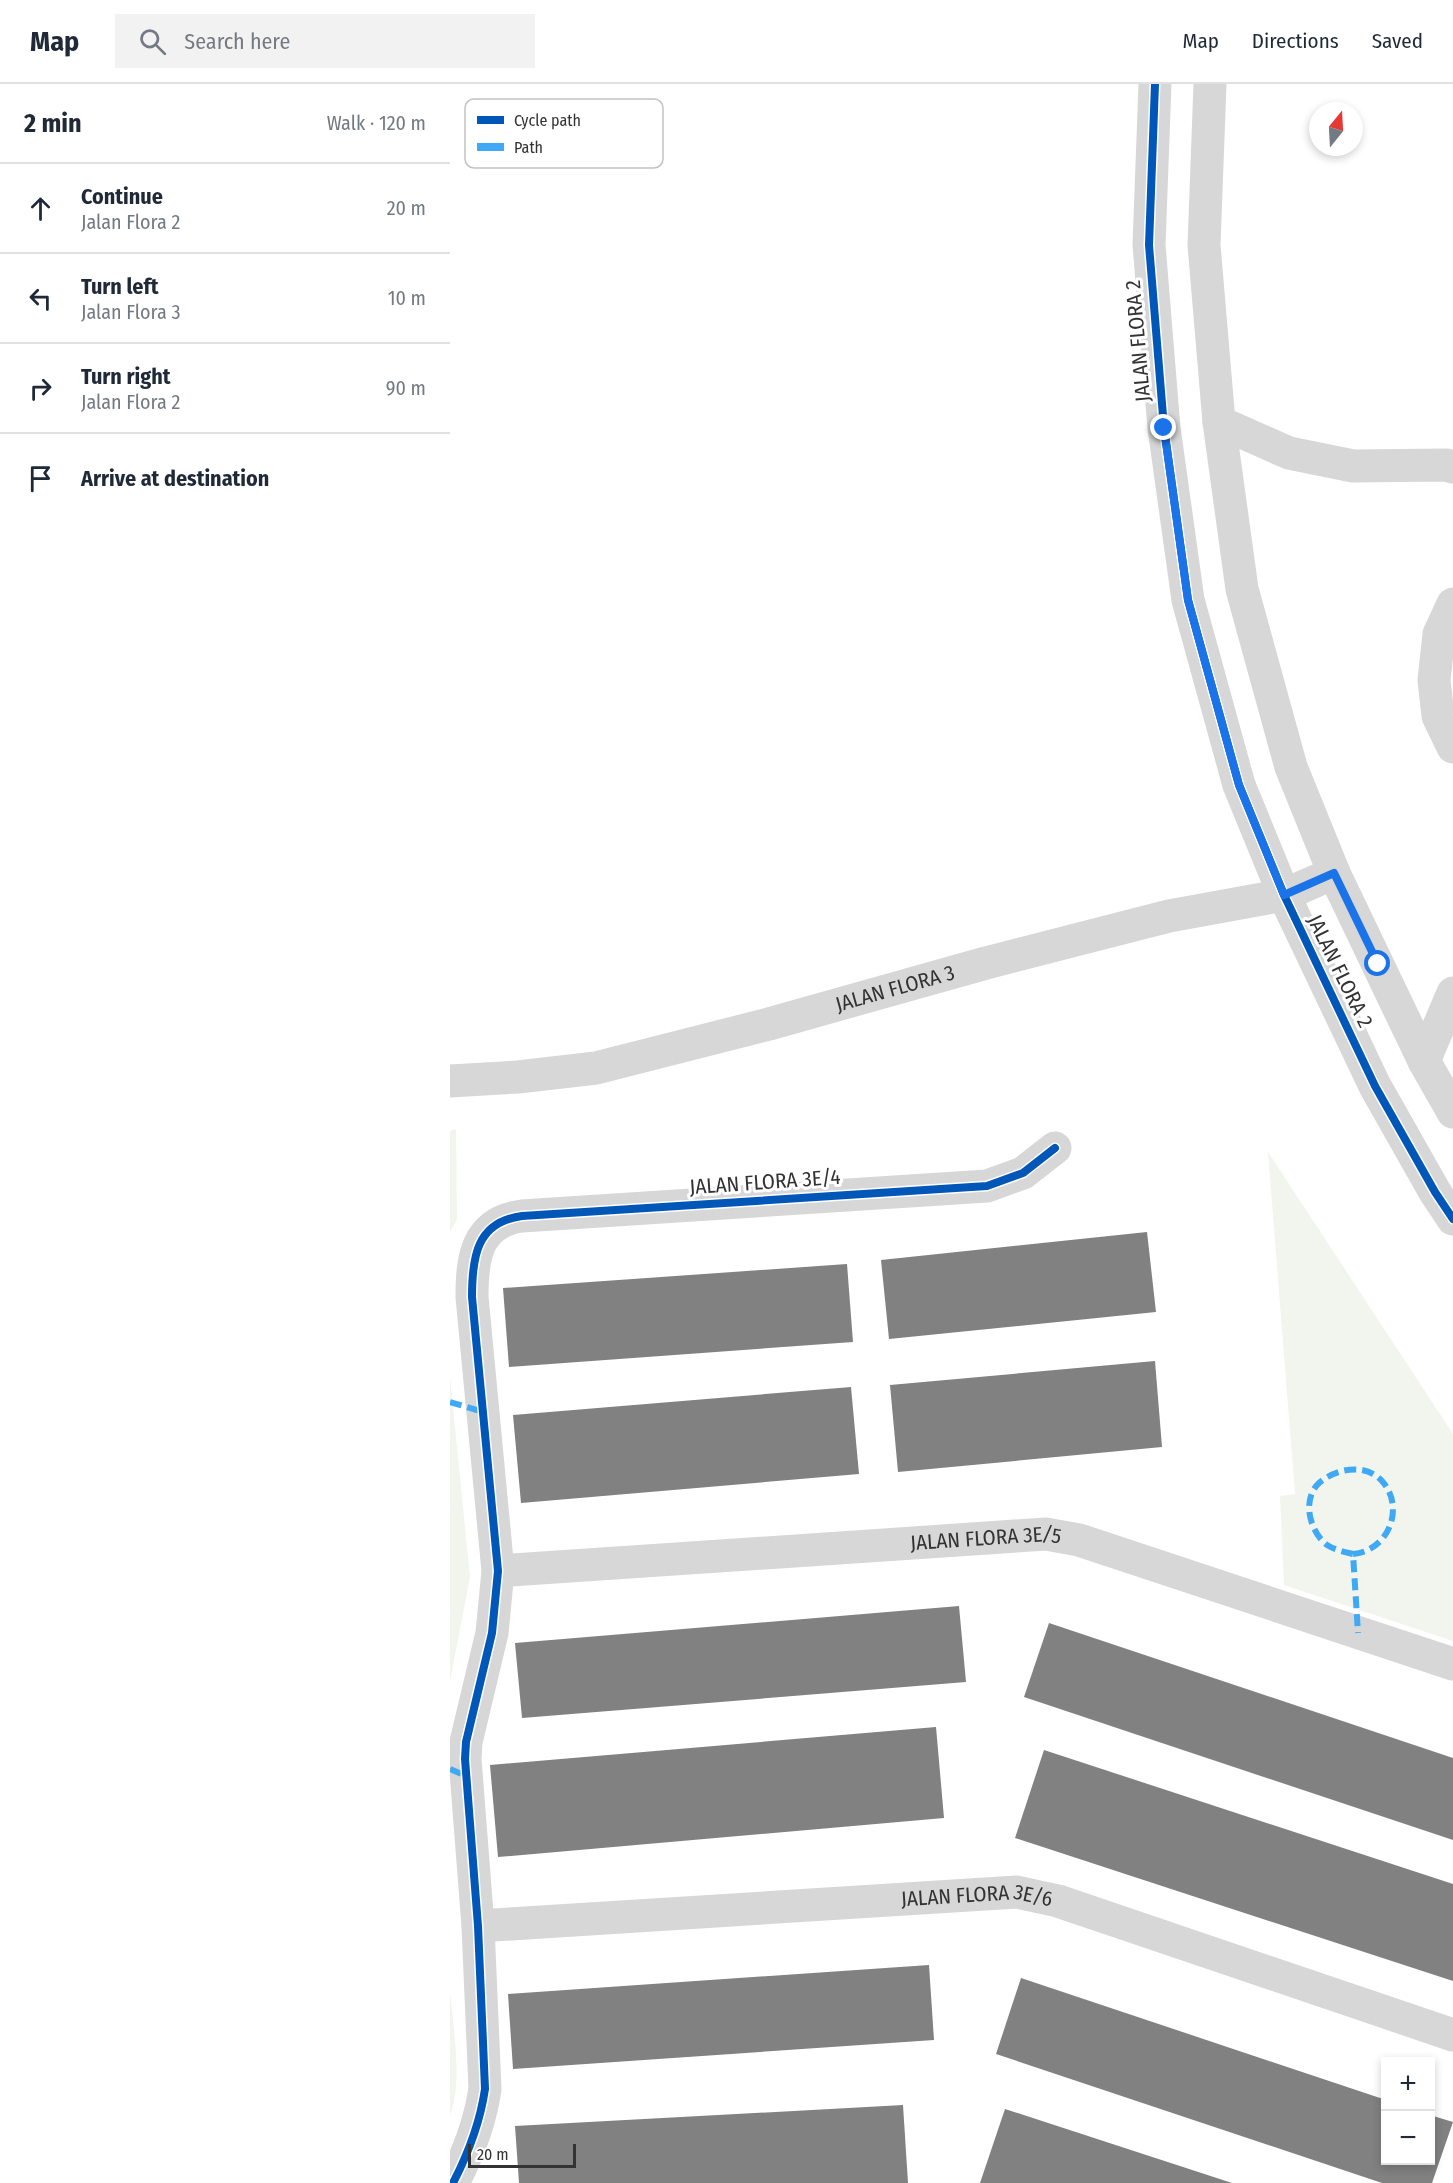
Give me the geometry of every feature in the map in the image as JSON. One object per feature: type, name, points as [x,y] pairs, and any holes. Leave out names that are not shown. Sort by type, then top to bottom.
[{"type":"street","name":"JALAN FLORA 2","points":[[1155,84],[1149,245],[1164,428],[1188,600],[1239,785],[1284,895],[1375,1086],[1453,1219]]},
{"type":"street","name":"JALAN FLORA 2","points":[[1210,84],[1204,245],[1219,422],[1242,590],[1291,767],[1334,873],[1424,1061],[1453,1112]]},
{"type":"street","points":[[1219,422],[1289,453],[1353,466],[1453,467]]},
{"type":"street","points":[[1453,604],[1439,634],[1434,680],[1438,716],[1453,747]]},
{"type":"street","name":"JALAN FLORA 3","points":[[450,1081],[518,1077],[596,1068],[769,1024],[986,963],[1169,916],[1284,895],[1334,873]]},
{"type":"street","points":[[1424,1061],[1453,993]]},
{"type":"street","name":"JALAN FLORA 3E/4","points":[[498,1571],[472,1297],[472,1269],[478,1247],[492,1227],[501,1221],[522,1216],[987,1186],[1023,1173],[1055,1148]]},
{"type":"street","name":"JALAN FLORA 3E/5","points":[[498,1571],[1046,1534],[1079,1540],[1453,1664]]},
{"type":"street","points":[[453,2183],[476,2131],[485,2089],[478,1926],[464,1775],[466,1742],[492,1633],[498,1571]]},
{"type":"street","name":"JALAN FLORA 3E/6","points":[[478,1926],[1017,1892],[1058,1901],[1453,2035]]},
{"type":"shaded area","points":[[456,1129],[457,1220],[450,1232],[450,1131]]},
{"type":"shaded area","points":[[1268,1152],[1453,1434],[1453,1641],[1284,1585],[1280,1496],[1295,1494]]},
{"type":"shaded area","points":[[450,1377],[470,1577],[450,1681]]},
{"type":"shaded area","points":[[450,1992],[457,2072],[454,2102],[450,2115]]},
{"type":"building","points":[[1147,1232],[1156,1312],[889,1339],[881,1260]]},
{"type":"building","points":[[847,1264],[853,1342],[509,1367],[503,1288]]},
{"type":"building","points":[[1155,1361],[1162,1447],[898,1472],[890,1385]]},
{"type":"building","points":[[851,1387],[859,1474],[521,1503],[513,1415]]},
{"type":"building","points":[[959,1606],[966,1682],[522,1718],[515,1643]]},
{"type":"building","points":[[1049,1623],[1453,1758],[1453,1840],[1024,1697]]},
{"type":"building","points":[[936,1727],[944,1818],[498,1857],[490,1765]]},
{"type":"building","points":[[1044,1750],[1453,1884],[1453,1981],[1015,1838]]},
{"type":"building","points":[[929,1965],[934,2040],[513,2069],[508,1994]]},
{"type":"building","points":[[1021,1978],[1381,2098],[1381,2165],[1435,2165],[1435,2117],[1453,2122],[1432,2183],[1382,2183],[996,2054]]},
{"type":"building","points":[[903,2105],[908,2183],[519,2183],[515,2126]]},
{"type":"building","points":[[1005,2109],[1232,2183],[980,2183]]},
{"type":"marked path","points":[[450,1402],[483,1412]]},
{"type":"marked path","points":[[1353,1554],[1333,1548],[1321,1539],[1312,1524],[1309,1507],[1313,1490],[1319,1483],[1341,1471],[1359,1470],[1367,1471],[1382,1481],[1393,1503],[1393,1515],[1384,1537],[1376,1545],[1353,1554],[1358,1633]]},
{"type":"marked path","points":[[450,1769],[464,1775]]},
{"type":"cycle path","points":[[1155,84],[1149,245],[1164,428],[1188,600],[1239,785],[1284,895],[1375,1086],[1435,1192],[1453,1219]]},
{"type":"cycle path","points":[[453,2183],[473,2137],[485,2089],[478,1926],[465,1759],[466,1742],[492,1633],[498,1571],[472,1297],[473,1269],[480,1244],[495,1226],[522,1216],[987,1186],[1023,1173],[1055,1148]]},
{"type":"route","points":[[1164,428],[1188,600],[1239,785],[1284,895],[1334,873],[1378,964]]}]
